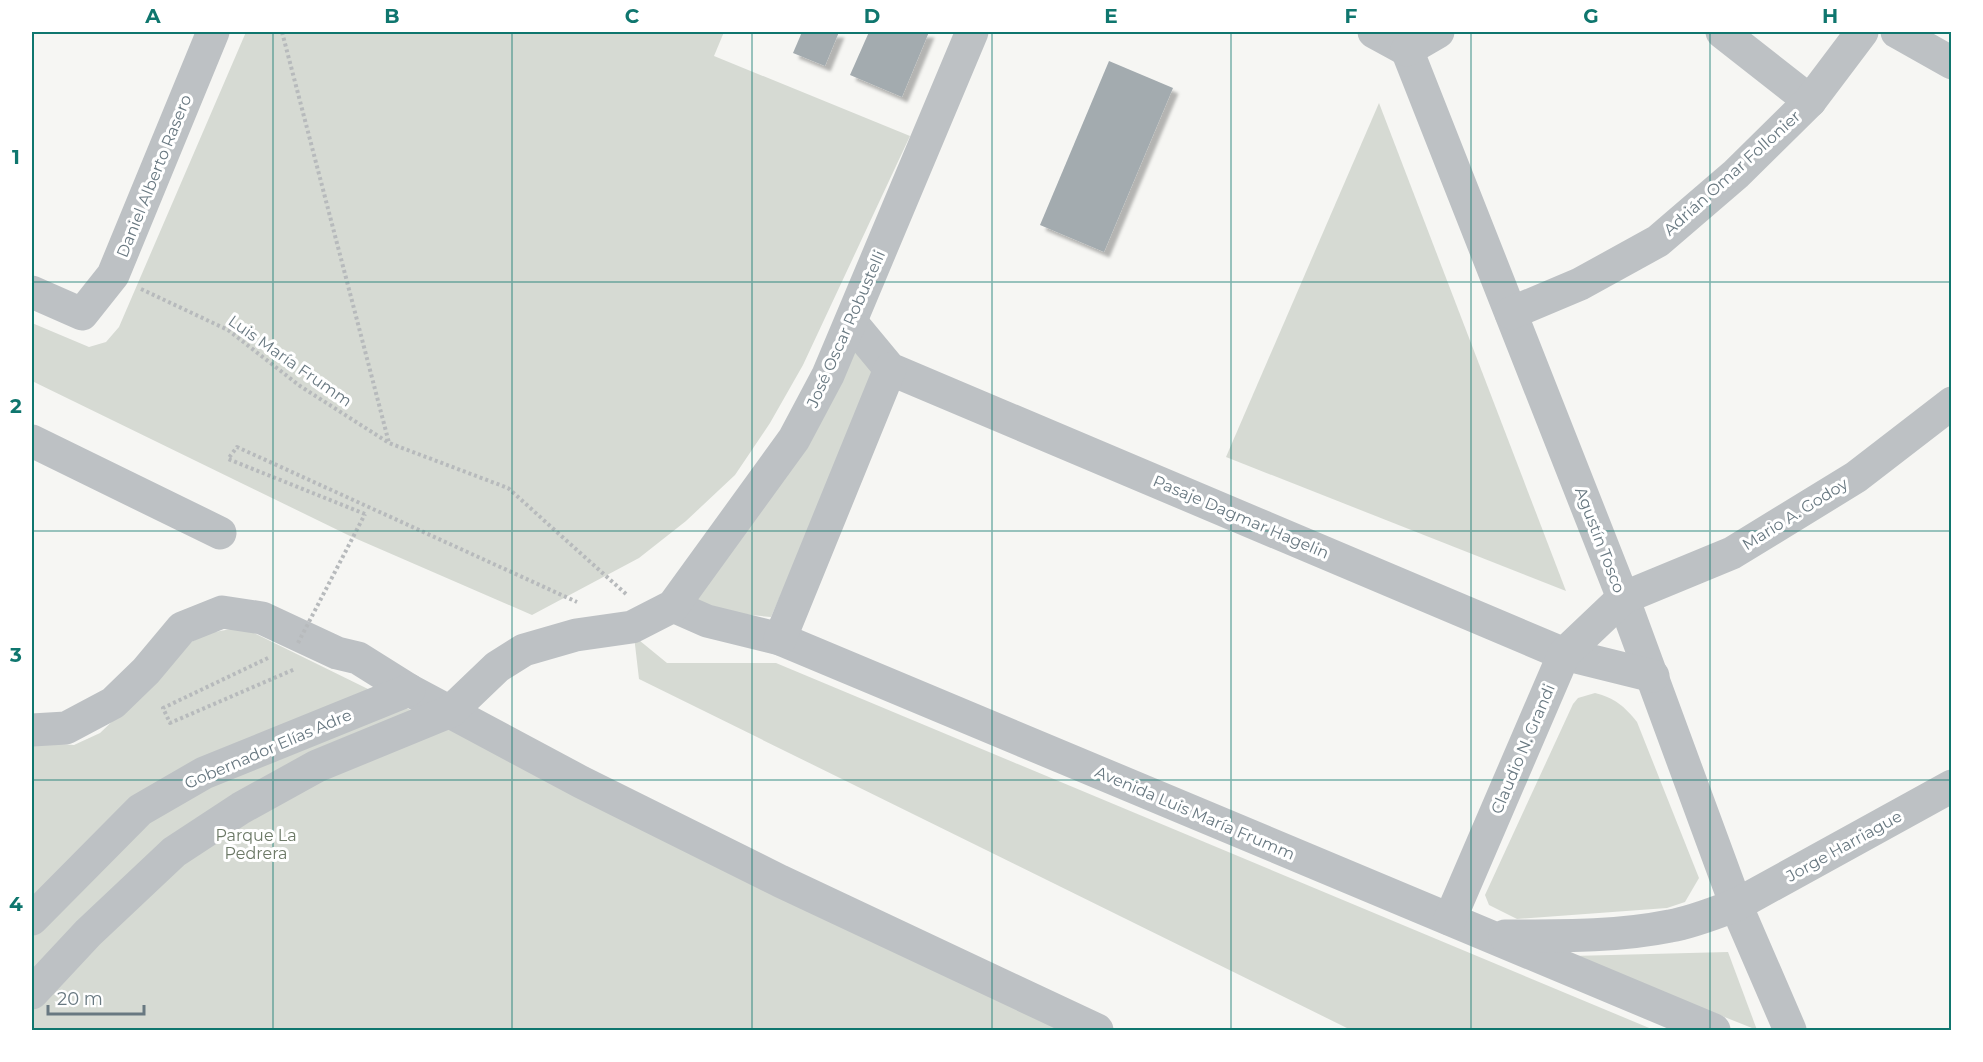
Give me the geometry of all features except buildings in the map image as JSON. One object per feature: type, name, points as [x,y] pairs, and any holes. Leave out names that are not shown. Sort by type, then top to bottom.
[{"type":"street","name":"Daniel Alberto Rasero","points":[[32,292],[82,314],[113,275],[213,32]]},
{"type":"street","name":"José Oscar Robustelli","points":[[662,611],[794,439],[828,375],[972,32]]},
{"type":"street","points":[[1374,32],[1407,50],[1438,32]]},
{"type":"street","points":[[1722,32],[1810,101]]},
{"type":"street","name":"Adrián Omar Follonier","points":[[1511,313],[1580,284],[1658,241],[1736,174],[1810,101],[1862,32]]},
{"type":"street","points":[[1897,32],[1952,63]]},
{"type":"street","name":"Agustín Tosco","points":[[1407,50],[1623,598],[1736,905],[1791,1030]]},
{"type":"street","name":"Pasaje Dagmar Hagelin","points":[[850,322],[890,369],[1564,654],[1653,676]]},
{"type":"street","points":[[780,639],[890,369]]},
{"type":"street","name":"Mario A. Godoy","points":[[1623,598],[1732,553],[1856,477],[1952,403]]},
{"type":"street","points":[[32,441],[220,533]]},
{"type":"street","name":"Claudio N. Grandi","points":[[1450,919],[1564,654],[1623,598]]},
{"type":"street","points":[[32,993],[88,933],[174,852],[241,808],[317,766],[451,711],[497,667],[524,650],[576,635],[632,627],[662,611]]},
{"type":"street","name":"Avenida Luis María Frumm","points":[[662,611],[780,639],[1714,1030]]},
{"type":"street","points":[[32,730],[66,728],[113,703],[147,671],[182,628],[222,612],[262,618],[337,652],[358,658],[409,690],[581,782],[1096,1030]]},
{"type":"street","name":"Gobernador Elías Adre","points":[[40,911],[140,810],[204,773],[409,690]]},
{"type":"street","name":"Jorge Harriague","points":[[1489,936],[1589,936],[1671,926],[1736,905],[1952,786]]},
{"type":"street","points":[[117,832],[111,855],[124,872],[151,873]]},
{"type":"street","points":[[40,911],[76,892],[88,897],[93,909],[88,933]]},
{"type":"path","points":[[282,32],[389,443]]},
{"type":"path","name":"Luis María Frumm","points":[[113,275],[228,330],[300,386],[389,443],[508,488],[662,611]]},
{"type":"path","points":[[288,648],[298,643],[365,514],[228,459],[237,447],[579,602]]},
{"type":"path","points":[[278,653],[163,708],[170,723],[337,652]]},
{"type":"green space","points":[[246,32],[724,32],[714,56],[910,136],[803,365],[770,423],[735,475],[686,521],[639,558],[532,615],[350,536],[32,381],[32,323],[89,347],[106,342],[119,327]]},
{"type":"green space","points":[[1379,103],[1566,591],[1226,457]]},
{"type":"green space","points":[[854,340],[879,370],[771,617],[709,611],[688,601]]},
{"type":"green space","name":"Parque La Pedrera","points":[[242,627],[1062,1030],[32,1030],[32,742],[74,745],[100,733],[140,695],[185,645],[209,633]]},
{"type":"green space","points":[[634,636],[667,663],[776,663],[1654,1030],[1351,1030],[639,679]]},
{"type":"green space","points":[[1595,693],[1619,703],[1637,722],[1699,878],[1685,902],[1667,908],[1517,919],[1489,905],[1485,895],[1573,704],[1578,698]]},
{"type":"green space","points":[[1728,952],[1757,1030],[1572,956]]}]
